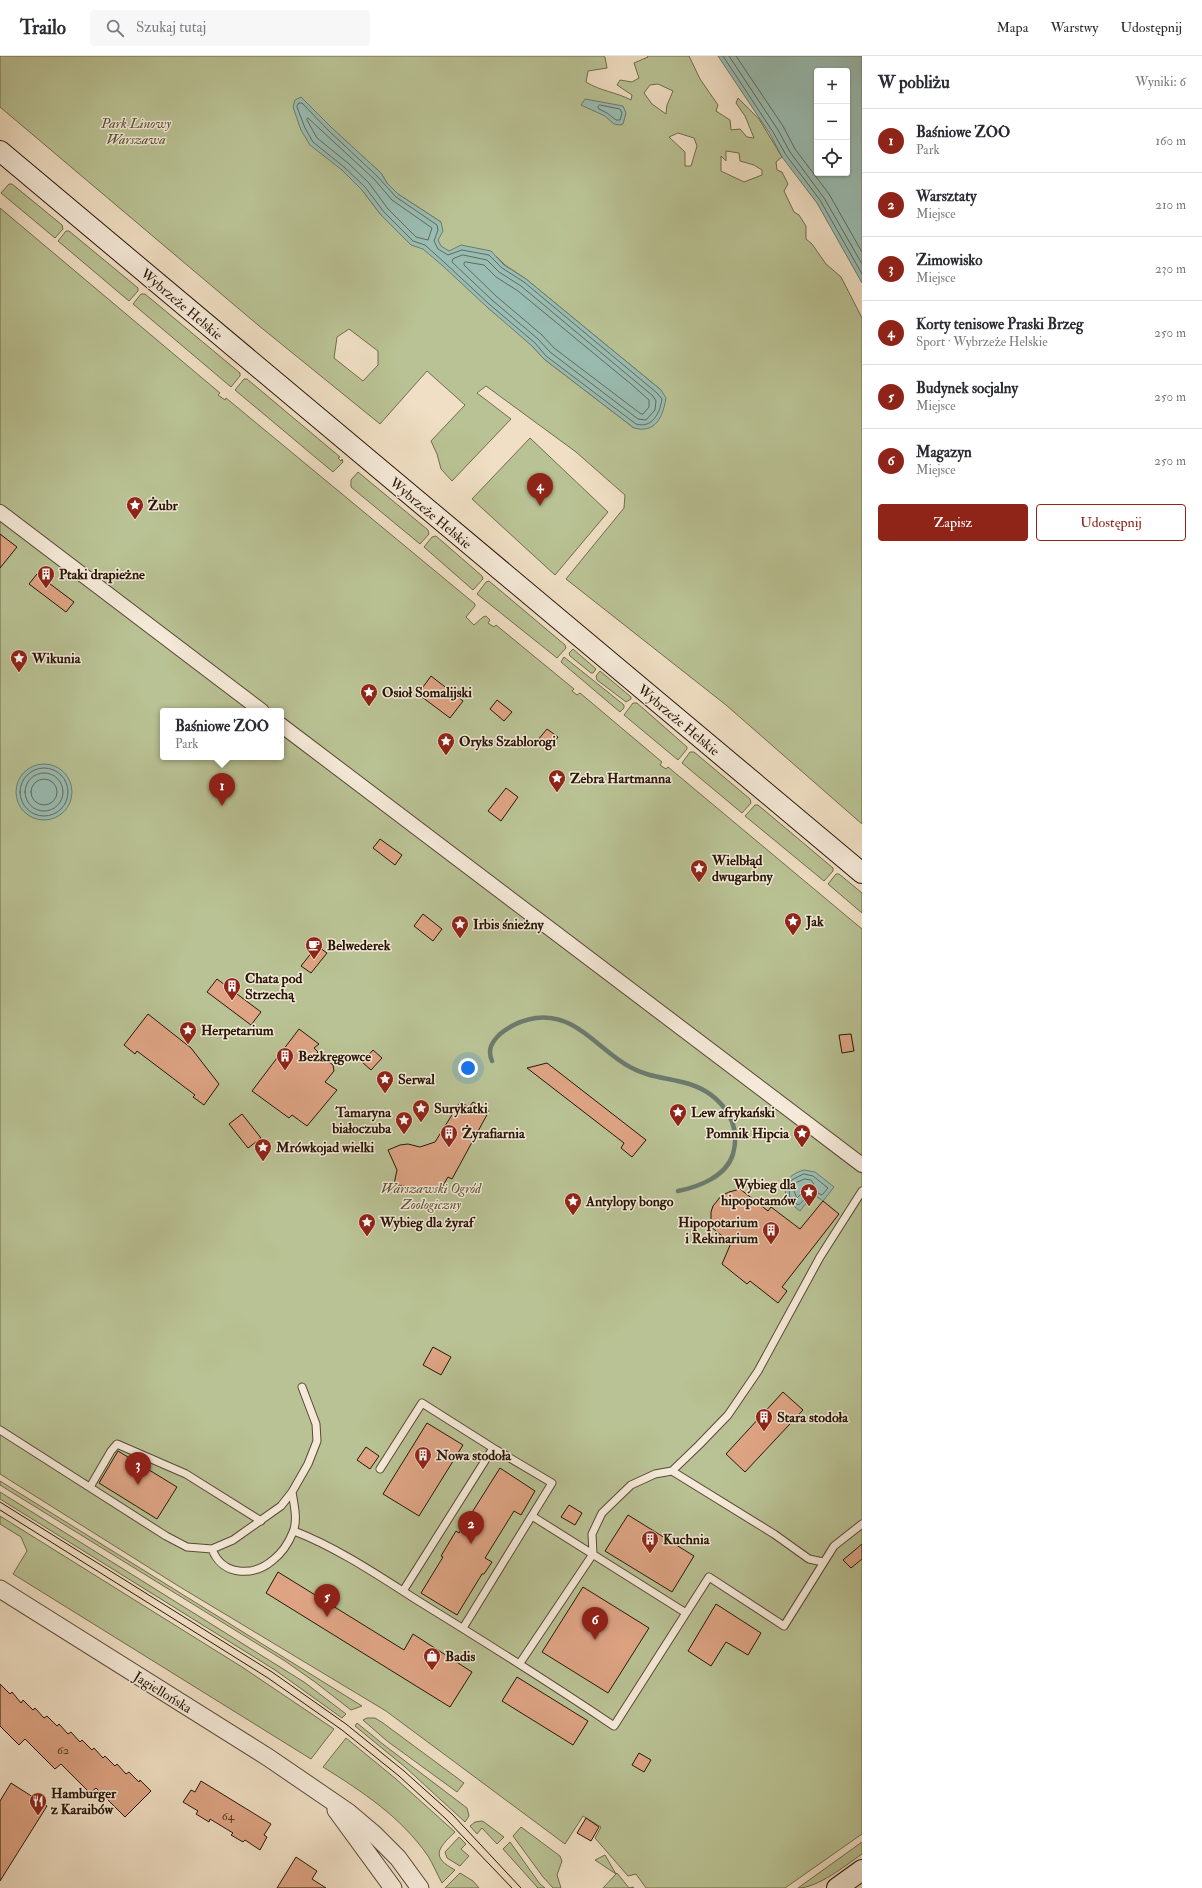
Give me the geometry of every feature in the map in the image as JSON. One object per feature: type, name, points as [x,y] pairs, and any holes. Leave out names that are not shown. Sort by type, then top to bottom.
[{"type":"main road","name":"Wybrzeże Helskie","points":[[0,151],[862,873]]},
{"type":"main road","points":[[837,1888],[862,1870]]},
{"type":"street","points":[[0,512],[258,708]]},
{"type":"street","points":[[284,727],[862,1165]]},
{"type":"street","name":"Jagiellońska","points":[[0,1589],[268,1758],[348,1812],[374,1834],[398,1858],[420,1888]]},
{"type":"street","name":"Jagiellońska","points":[[324,1796],[393,1888]]},
{"type":"lane","points":[[520,1663],[593,1554],[592,1534],[602,1513],[631,1485],[655,1474],[672,1471],[699,1446],[728,1415],[758,1371],[820,1256],[862,1192]]},
{"type":"lane","points":[[0,1430],[166,1536],[187,1547],[212,1550],[233,1540],[281,1506],[292,1492],[308,1464],[318,1441],[316,1424],[302,1387]]},
{"type":"lane","points":[[380,1469],[422,1403],[552,1483],[463,1628]]},
{"type":"lane","points":[[90,1487],[110,1451],[118,1444],[186,1474],[261,1521]]},
{"type":"lane","points":[[403,1591],[493,1448]]},
{"type":"lane","points":[[672,1471],[774,1534],[808,1559],[823,1562]]},
{"type":"lane","points":[[212,1550],[216,1559],[224,1566],[233,1570],[247,1571],[261,1567],[273,1560],[282,1551],[294,1531],[295,1510],[292,1492]]},
{"type":"lane","points":[[532,1516],[686,1612]]},
{"type":"lane","points":[[294,1531],[316,1540],[403,1591],[520,1663],[614,1726],[709,1577],[784,1626],[813,1582],[823,1562],[834,1546],[862,1524]]},
{"type":"green space","name":"Park Linowy Warszawa","points":[[0,56],[603,56],[605,57],[607,68],[588,71],[586,82],[631,100],[632,95],[617,85],[620,80],[632,82],[639,78],[634,63],[648,57],[647,56],[689,56],[700,79],[718,105],[716,111],[730,120],[731,130],[740,129],[747,137],[754,138],[745,116],[736,103],[738,98],[759,119],[782,157],[776,162],[777,170],[782,172],[788,184],[784,191],[794,212],[799,215],[806,226],[806,239],[812,244],[826,264],[841,277],[862,318],[862,824],[726,705],[566,579],[624,508],[625,495],[576,452],[486,386],[477,393],[511,419],[452,481],[441,469],[437,454],[431,441],[465,405],[427,371],[380,424],[258,325],[0,107]],"holes":[[[658,84],[673,91],[667,105],[666,114],[652,104],[644,93],[650,85]],[[678,133],[694,138],[697,146],[691,166],[685,166],[685,152],[669,137]],[[343,139],[381,173],[387,183],[398,194],[441,222],[381,215],[362,190],[342,170]],[[726,151],[739,153],[740,161],[754,165],[762,170],[762,175],[744,182],[721,171],[721,156],[726,161]],[[496,256],[505,265],[526,279],[661,390],[634,428],[544,359],[509,325],[487,307]],[[349,329],[378,351],[378,365],[363,381],[334,358],[337,337]]]},
{"type":"green space","points":[[9,184],[12,184],[62,225],[63,229],[55,238],[1,193]]},
{"type":"green space","name":"Warszawski Ogród Zoologiczny","points":[[0,208],[220,393],[218,395],[225,400],[226,398],[475,604],[466,617],[474,625],[486,616],[490,620],[488,623],[494,627],[496,625],[574,689],[572,691],[577,695],[580,693],[662,762],[660,765],[666,769],[668,767],[862,929],[862,1834],[785,1888],[646,1888],[636,1874],[628,1876],[595,1838],[601,1827],[583,1816],[565,1844],[386,1711],[180,1587],[0,1474]]},
{"type":"green space","points":[[66,231],[69,231],[138,288],[138,291],[129,301],[58,241]]},
{"type":"green space","points":[[141,294],[145,294],[240,373],[240,376],[231,387],[133,304]]},
{"type":"green space","points":[[244,379],[247,379],[340,457],[338,458],[341,461],[342,459],[343,462],[333,472],[235,390]]},
{"type":"green space","points":[[530,438],[608,512],[555,575],[472,499]]},
{"type":"green space","points":[[358,472],[428,530],[429,534],[420,544],[351,487],[351,480]]},
{"type":"green space","points":[[436,536],[482,576],[483,579],[473,590],[424,547],[432,537]]},
{"type":"green space","points":[[489,581],[565,645],[566,648],[557,658],[477,594],[486,582]]},
{"type":"green space","points":[[573,649],[596,669],[593,673],[570,656],[569,653]]},
{"type":"green space","points":[[564,657],[624,705],[624,708],[620,712],[561,662]]},
{"type":"green space","points":[[600,671],[631,697],[631,699],[626,702],[597,680],[596,676]]},
{"type":"green space","points":[[633,703],[637,703],[687,747],[678,760],[624,715]]},
{"type":"green space","points":[[690,752],[694,752],[750,799],[751,803],[742,813],[682,763]]},
{"type":"green space","points":[[755,805],[758,805],[833,868],[833,871],[824,881],[745,816]]},
{"type":"green space","points":[[836,874],[839,874],[862,893],[862,913],[828,884]]},
{"type":"green space","points":[[0,1481],[362,1706],[351,1710],[285,1661],[0,1485]]},
{"type":"green space","points":[[0,1492],[304,1682],[346,1714],[342,1718],[275,1670],[0,1499]]},
{"type":"green space","points":[[0,1516],[242,1667],[334,1729],[311,1759],[13,1574],[27,1551],[21,1537],[0,1524]]},
{"type":"green space","points":[[367,1718],[375,1718],[383,1723],[464,1783],[457,1792],[387,1741],[363,1720]]},
{"type":"green space","points":[[357,1723],[467,1808],[469,1816],[465,1822],[405,1767],[355,1726]]},
{"type":"green space","points":[[346,1738],[396,1779],[455,1832],[444,1843],[439,1852],[442,1861],[455,1870],[442,1883],[428,1856],[406,1829],[367,1796],[323,1767]]},
{"type":"green space","points":[[482,1821],[504,1837],[497,1844],[482,1828],[477,1834],[470,1826],[475,1822]]},
{"type":"green space","points":[[521,1827],[560,1856],[562,1861],[557,1875],[561,1888],[553,1888],[543,1877],[513,1836]]},
{"type":"green space","points":[[459,1837],[466,1844],[461,1849],[469,1856],[460,1866],[447,1858],[445,1852]]},
{"type":"green space","points":[[510,1842],[540,1884],[545,1888],[538,1888],[503,1849]]},
{"type":"green space","points":[[862,1842],[862,1854],[840,1870],[814,1884],[798,1888]]},
{"type":"green space","points":[[605,1855],[616,1874],[595,1860]]},
{"type":"green space","points":[[460,1873],[473,1881],[479,1888],[445,1888]]},
{"type":"green space","points":[[617,1873],[629,1888],[603,1888]]},
{"type":"water","points":[[718,56],[862,56],[862,283],[817,203],[782,157],[770,134]]},
{"type":"water","points":[[301,97],[381,173],[387,183],[398,194],[441,222],[443,231],[438,240],[441,246],[449,251],[461,245],[491,251],[504,265],[526,279],[661,390],[666,398],[663,411],[657,422],[648,428],[634,428],[544,359],[532,346],[423,249],[411,245],[381,215],[362,190],[342,170],[310,145],[301,130],[293,107],[295,100]]},
{"type":"water","points":[[585,99],[623,106],[626,113],[623,124],[614,124],[605,116],[581,105]]},
{"type":"water","points":[[38,764],[50,764],[60,768],[68,776],[72,786],[72,798],[68,808],[60,816],[50,820],[38,820],[28,816],[20,808],[16,798],[16,786],[20,776],[28,768]]},
{"type":"water","points":[[804,1170],[815,1172],[834,1187],[823,1201],[813,1194],[800,1211],[786,1200],[786,1184],[790,1177]]},
{"type":"building","points":[[0,534],[17,547],[0,568]]},
{"type":"building","name":"Ptaki drapieżne","points":[[37,574],[74,602],[66,612],[29,584]]},
{"type":"building","points":[[431,676],[463,701],[450,718],[418,694]]},
{"type":"building","points":[[497,700],[512,712],[504,721],[490,709]]},
{"type":"building","points":[[547,729],[558,737],[548,750],[537,741]]},
{"type":"building","points":[[506,788],[518,797],[501,821],[488,811]]},
{"type":"building","points":[[380,839],[402,855],[395,865],[373,848]]},
{"type":"building","points":[[423,914],[442,929],[433,941],[414,926]]},
{"type":"building","name":"Belwederek","points":[[317,946],[327,953],[311,973],[301,966]]},
{"type":"building","name":"Chata pod Strzechą","points":[[217,979],[261,1012],[251,1025],[207,992]]},
{"type":"building","points":[[148,1014],[191,1048],[219,1084],[204,1105],[193,1097],[195,1095],[137,1051],[135,1054],[124,1045]]},
{"type":"building","points":[[299,1029],[319,1044],[314,1048],[318,1052],[317,1053],[333,1065],[334,1071],[325,1082],[337,1090],[307,1126],[292,1115],[289,1118],[252,1091]]},
{"type":"building","points":[[851,1034],[854,1051],[842,1053],[839,1035]]},
{"type":"building","points":[[373,1050],[382,1058],[371,1070],[362,1062]]},
{"type":"building","points":[[547,1063],[646,1140],[632,1157],[621,1148],[624,1143],[527,1068]]},
{"type":"building","name":"Żyrafiarnia","points":[[460,1102],[469,1107],[473,1102],[489,1111],[452,1179],[448,1177],[438,1194],[394,1184],[397,1170],[388,1150],[400,1145],[408,1144],[420,1147],[435,1142]]},
{"type":"building","points":[[242,1114],[261,1138],[248,1148],[229,1124]]},
{"type":"building","name":"Hipopotarium i Rekinarium","points":[[740,1189],[768,1211],[771,1207],[800,1229],[823,1201],[839,1214],[782,1287],[787,1291],[778,1303],[750,1281],[747,1284],[722,1264],[731,1243],[711,1227],[711,1212],[713,1206],[721,1196]]},
{"type":"building","points":[[433,1347],[451,1357],[441,1375],[423,1365]]},
{"type":"building","name":"Stara stodoła","points":[[783,1392],[803,1410],[745,1472],[726,1454]]},
{"type":"building","name":"Nowa stodoła","points":[[427,1423],[463,1445],[419,1516],[383,1494]]},
{"type":"building","points":[[366,1447],[379,1456],[370,1469],[357,1460]]},
{"type":"building","points":[[118,1451],[177,1487],[157,1519],[99,1483]]},
{"type":"building","points":[[500,1468],[535,1491],[521,1515],[514,1511],[485,1558],[492,1562],[484,1574],[482,1574],[457,1615],[421,1593],[443,1557],[441,1556],[456,1531],[459,1533]]},
{"type":"building","points":[[569,1505],[582,1513],[575,1525],[561,1517]]},
{"type":"building","name":"Kuchnia","points":[[628,1515],[694,1556],[672,1592],[605,1551]]},
{"type":"building","points":[[862,1544],[862,1559],[851,1568],[843,1560]]},
{"type":"building","points":[[278,1572],[404,1650],[413,1634],[472,1672],[450,1707],[266,1593]]},
{"type":"building","points":[[583,1587],[649,1628],[608,1693],[542,1652]]},
{"type":"building","points":[[716,1604],[761,1633],[748,1655],[726,1642],[711,1666],[688,1651]]},
{"type":"building","points":[[517,1677],[588,1721],[573,1745],[502,1701]]},
{"type":"building","points":[[0,1684],[10,1694],[12,1692],[21,1703],[23,1700],[33,1710],[35,1708],[44,1718],[47,1716],[57,1726],[59,1724],[68,1734],[71,1732],[80,1742],[82,1740],[92,1750],[94,1748],[103,1758],[105,1756],[115,1766],[117,1764],[126,1774],[129,1772],[151,1791],[125,1817],[96,1788],[90,1793],[61,1764],[55,1769],[25,1739],[19,1745],[0,1726]]},
{"type":"building","points":[[639,1753],[651,1760],[644,1772],[632,1765]]},
{"type":"building","points":[[201,1781],[271,1824],[264,1835],[267,1837],[260,1850],[245,1840],[243,1842],[231,1835],[233,1833],[210,1819],[209,1822],[196,1814],[198,1811],[183,1802],[191,1790],[195,1792]]},
{"type":"building","points":[[11,1783],[47,1806],[0,1881],[0,1801]]},
{"type":"building","points":[[586,1818],[599,1827],[591,1841],[577,1833]]},
{"type":"building","points":[[296,1857],[317,1871],[312,1879],[326,1888],[277,1888]]},
{"type":"waterway","points":[[492,1061],[490,1053],[491,1046],[497,1037],[504,1031],[517,1023],[526,1020],[550,1018],[563,1021],[575,1027],[618,1060],[630,1067],[649,1075],[682,1082],[706,1092],[716,1099],[730,1118],[734,1129],[735,1141],[733,1154],[729,1162],[718,1175],[702,1184],[678,1191]]},
{"type":"tram line","points":[[0,1502],[272,1672],[346,1724],[404,1771],[452,1814],[521,1888]]},
{"type":"tram line","points":[[0,1510],[268,1678],[342,1730],[399,1776],[446,1819],[512,1888]]},
{"type":"place","name":"Korty tenisowe Praski Brzeg","points":[[540,506]]},
{"type":"place","name":"Żubr","points":[[135,520]]},
{"type":"place","name":"Ptaki drapieżne","points":[[46,589]]},
{"type":"place","name":"Wikunia","points":[[19,673]]},
{"type":"place","name":"Osioł Somalijski","points":[[369,707]]},
{"type":"place","name":"Oryks Szablorogi","points":[[446,756]]},
{"type":"place","name":"Zebra Hartmanna","points":[[557,793]]},
{"type":"place","name":"Baśniowe ZOO","points":[[222,806]]},
{"type":"place","name":"Wielbłąd dwugarbny","points":[[699,883]]},
{"type":"place","name":"Jak","points":[[793,936]]},
{"type":"place","name":"Irbis śnieżny","points":[[460,939]]},
{"type":"place","name":"Belwederek","points":[[314,960]]},
{"type":"place","name":"Chata pod Strzechą","points":[[232,1001]]},
{"type":"place","name":"Herpetarium","points":[[188,1045]]},
{"type":"place","name":"Bezkręgowce","points":[[285,1071]]},
{"type":"place","name":"Serwal","points":[[385,1094]]},
{"type":"place","name":"Surykatki","points":[[421,1123]]},
{"type":"place","name":"Lew afrykański","points":[[678,1127]]},
{"type":"place","name":"Tamaryna białoczuba","points":[[404,1135]]},
{"type":"place","name":"Żyrafiarnia","points":[[449,1148]]},
{"type":"place","name":"Pomnik Hipcia","points":[[802,1148]]},
{"type":"place","name":"Mrówkojad wielki","points":[[263,1162]]},
{"type":"place","name":"Wybieg dla hipopotamów","points":[[809,1207]]},
{"type":"place","name":"Antylopy bongo","points":[[573,1216]]},
{"type":"place","name":"Wybieg dla żyraf","points":[[367,1237]]},
{"type":"place","name":"Hipopotarium i Rekinarium","points":[[771,1245]]},
{"type":"place","name":"Stara stodoła","points":[[764,1432]]},
{"type":"place","name":"Nowa stodoła","points":[[423,1470]]},
{"type":"place","name":"Zimowisko","points":[[138,1485]]},
{"type":"place","name":"Warsztaty","points":[[471,1544]]},
{"type":"place","name":"Kuchnia","points":[[650,1554]]},
{"type":"place","name":"Budynek socjalny","points":[[327,1617]]},
{"type":"place","name":"Magazyn","points":[[595,1640]]},
{"type":"place","name":"Badis","points":[[432,1671]]},
{"type":"place","name":"Hamburger z Karaibów","points":[[38,1816]]}]
